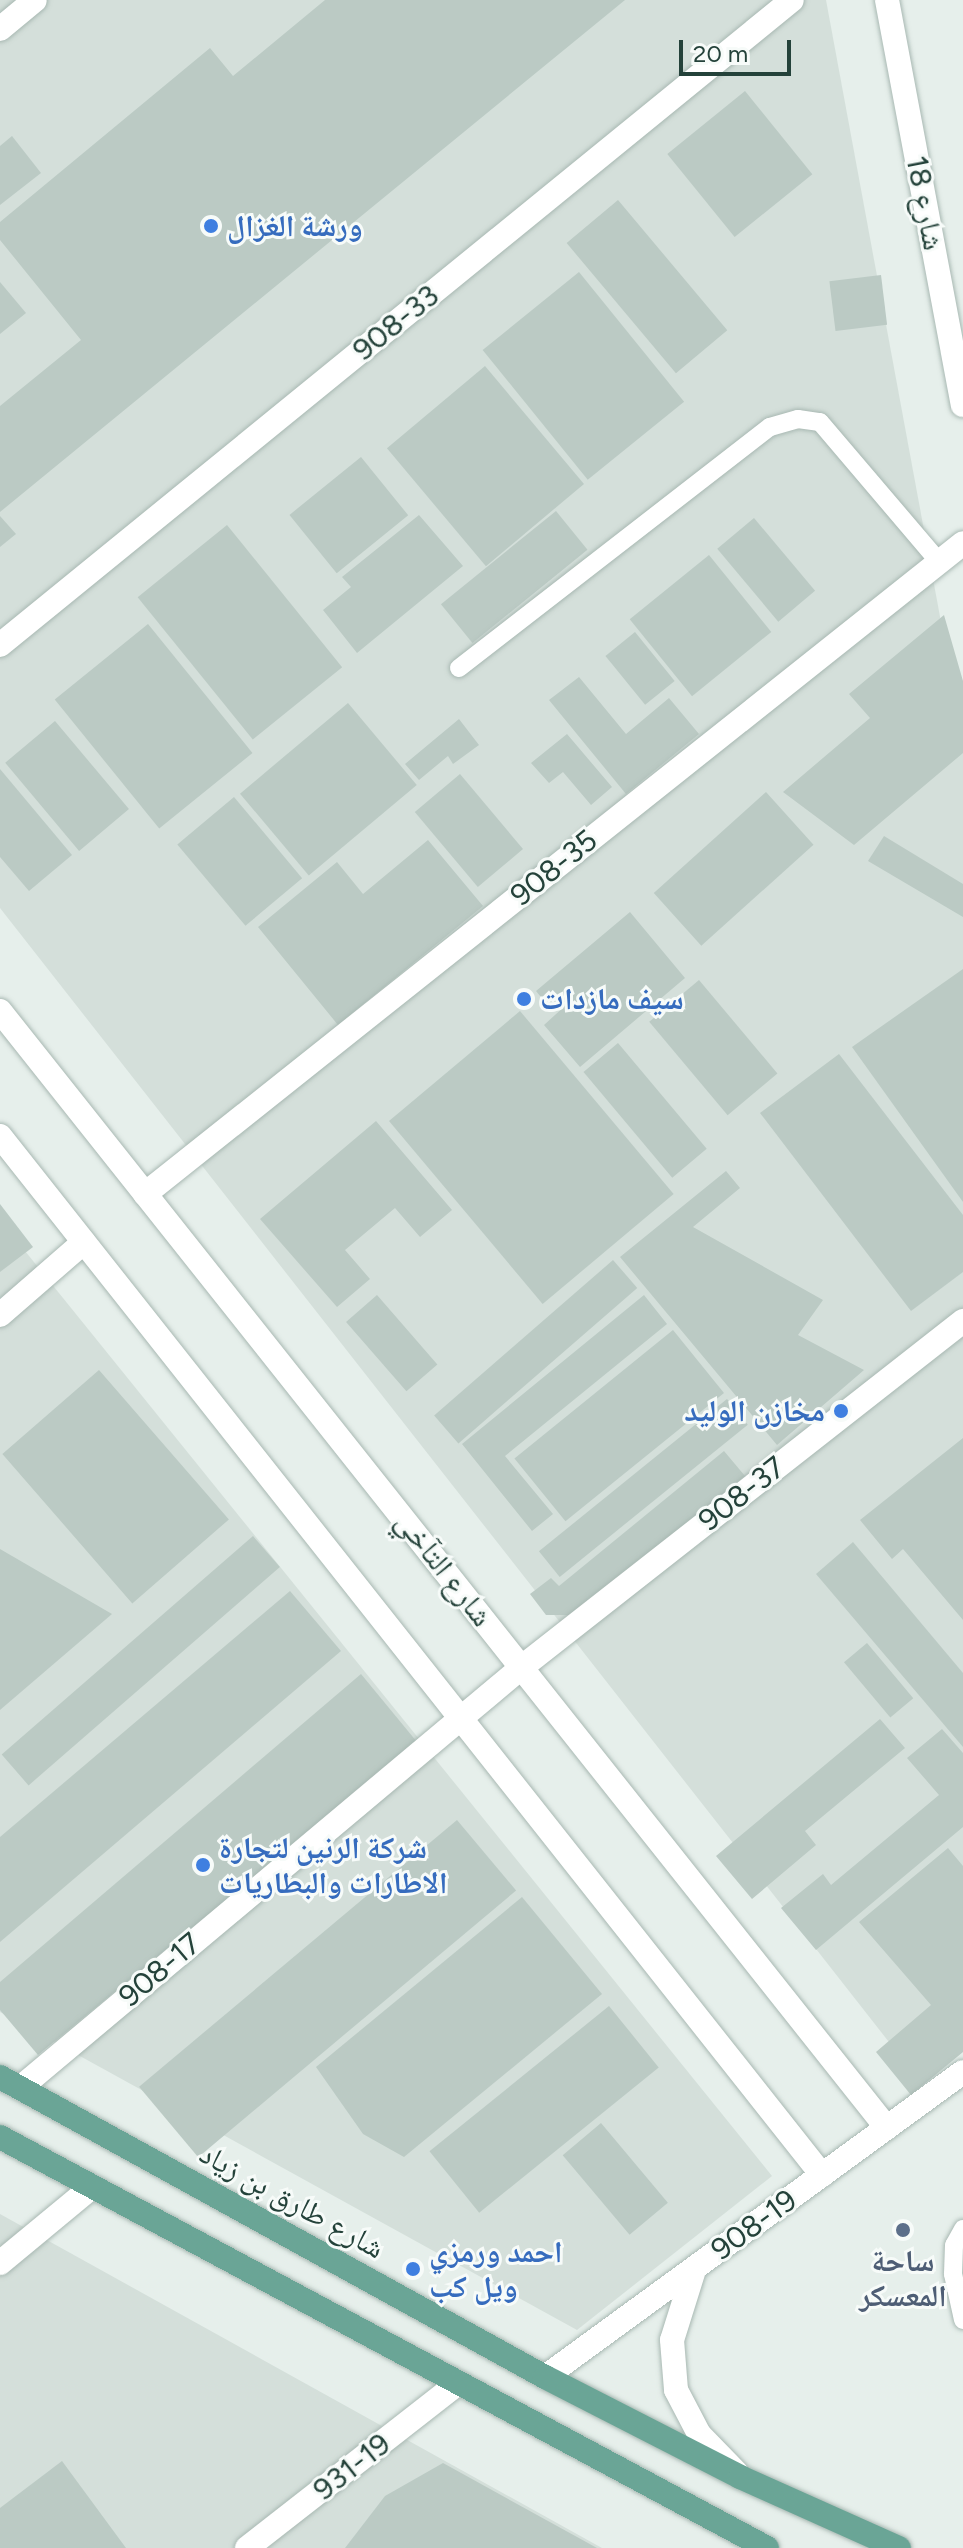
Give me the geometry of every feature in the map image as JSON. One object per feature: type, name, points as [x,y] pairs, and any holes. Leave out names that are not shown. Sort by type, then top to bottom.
[{"type":"main road","name":"شارع طارق بن زياد","points":[[10,2083],[545,2377],[740,2477],[899,2548]]},
{"type":"main road","points":[[0,2137],[456,2385],[767,2548]]},
{"type":"street","points":[[0,29],[35,0]]},
{"type":"street","name":"908-33","points":[[0,645],[792,0]]},
{"type":"street","name":"شارع 18","points":[[887,0],[963,405]]},
{"type":"street","name":"908-35","points":[[145,1194],[963,543]]},
{"type":"street","name":"شارع التآخي","points":[[0,1011],[887,2128]]},
{"type":"street","points":[[0,1136],[822,2175]]},
{"type":"street","points":[[0,1315],[84,1242]]},
{"type":"street","name":"908-37","points":[[522,1667],[963,1321]]},
{"type":"street","name":"908-17","points":[[10,2083],[522,1667]]},
{"type":"street","name":"908-19","points":[[545,2377],[963,2072]]},
{"type":"street","points":[[0,2263],[92,2187]]},
{"type":"street","points":[[695,2268],[672,2340],[676,2390],[699,2434],[740,2477]]},
{"type":"street","name":"931-19","points":[[247,2548],[456,2385]]},
{"type":"lane","points":[[459,668],[770,427],[798,419],[820,422],[939,562]]},
{"type":"lane","points":[[963,2229],[954,2245],[953,2274],[963,2320]]},
{"type":"shaded area","points":[[0,0],[826,0],[963,741],[963,2001],[896,2051],[0,908]]},
{"type":"shaded area","points":[[0,1220],[772,2176],[577,2330],[0,2012]]},
{"type":"shaded area","points":[[0,2214],[602,2548],[0,2548]]},
{"type":"building","points":[[325,0],[625,0],[0,512],[0,406],[81,340],[0,240],[0,222],[210,48],[233,76]]},
{"type":"building","points":[[745,91],[812,174],[735,237],[667,154]]},
{"type":"building","points":[[12,136],[41,173],[0,205],[0,146]]},
{"type":"building","points":[[618,200],[727,330],[676,373],[567,243]]},
{"type":"building","points":[[579,272],[684,402],[588,480],[483,350]]},
{"type":"building","points":[[881,275],[887,325],[835,331],[829,281]]},
{"type":"building","points":[[0,282],[26,313],[0,334]]},
{"type":"building","points":[[485,366],[584,484],[486,566],[387,448]]},
{"type":"building","points":[[361,457],[408,515],[337,573],[290,515]]},
{"type":"building","points":[[556,511],[587,550],[472,643],[441,604]]},
{"type":"building","points":[[419,515],[463,566],[357,653],[323,610],[351,587],[342,577]]},
{"type":"building","points":[[0,516],[16,534],[0,547]]},
{"type":"building","points":[[754,518],[815,591],[778,622],[717,549]]},
{"type":"building","points":[[227,525],[342,667],[253,740],[138,597]]},
{"type":"building","points":[[709,555],[771,632],[692,696],[630,619]]},
{"type":"building","points":[[944,615],[963,681],[963,753],[854,845],[783,792],[870,718],[849,694]]},
{"type":"building","points":[[148,624],[252,753],[159,829],[55,700]]},
{"type":"building","points":[[635,632],[675,681],[645,705],[605,656]]},
{"type":"building","points":[[579,677],[626,734],[669,698],[699,734],[626,794],[549,700]]},
{"type":"building","points":[[348,703],[417,785],[309,876],[240,794]]},
{"type":"building","points":[[459,719],[479,745],[453,764],[448,756],[419,780],[405,764]]},
{"type":"building","points":[[55,721],[129,809],[79,851],[5,763]]},
{"type":"building","points":[[567,734],[612,787],[591,805],[563,772],[549,783],[531,763]]},
{"type":"building","points":[[0,769],[72,855],[29,891],[0,857]]},
{"type":"building","points":[[460,774],[523,849],[478,887],[415,812]]},
{"type":"building","points":[[766,792],[814,845],[701,946],[654,893]]},
{"type":"building","points":[[234,797],[302,878],[245,926],[177,845]]},
{"type":"building","points":[[884,836],[963,884],[963,917],[868,861]]},
{"type":"building","points":[[428,840],[483,906],[338,1025],[258,927],[337,862],[363,894]]},
{"type":"building","points":[[630,912],[685,978],[580,1067],[544,1025],[566,1005],[555,993],[545,1002],[536,991]]},
{"type":"building","points":[[963,969],[963,1202],[852,1047]]},
{"type":"building","points":[[699,980],[777,1073],[728,1115],[649,1022]]},
{"type":"building","points":[[520,1011],[674,1194],[543,1304],[389,1121]]},
{"type":"building","points":[[618,1043],[707,1149],[672,1178],[584,1072]]},
{"type":"building","points":[[839,1054],[963,1215],[963,1272],[911,1311],[760,1113]]},
{"type":"building","points":[[376,1121],[452,1210],[420,1237],[395,1208],[345,1250],[370,1279],[337,1307],[260,1219]]},
{"type":"building","points":[[726,1171],[740,1188],[693,1227],[823,1300],[798,1335],[864,1370],[777,1445],[620,1257]]},
{"type":"building","points":[[0,1204],[33,1247],[0,1272]]},
{"type":"building","points":[[613,1260],[637,1288],[458,1443],[434,1415]]},
{"type":"building","points":[[377,1295],[437,1364],[406,1391],[346,1322]]},
{"type":"building","points":[[644,1295],[667,1324],[505,1456],[553,1514],[532,1531],[462,1444]]},
{"type":"building","points":[[673,1330],[724,1393],[565,1521],[514,1458]]},
{"type":"building","points":[[99,1370],[229,1519],[132,1603],[2,1454]]},
{"type":"building","points":[[727,1399],[748,1425],[560,1577],[539,1551]]},
{"type":"building","points":[[963,1438],[963,1620],[903,1549],[892,1559],[860,1520]]},
{"type":"building","points":[[724,1451],[745,1476],[574,1615],[546,1615],[530,1594],[551,1578],[559,1586]]},
{"type":"building","points":[[253,1536],[280,1567],[29,1785],[2,1754]]},
{"type":"building","points":[[853,1542],[963,1673],[963,1747],[816,1574]]},
{"type":"building","points":[[0,1549],[112,1614],[0,1710]]},
{"type":"building","points":[[290,1591],[341,1651],[0,1942],[0,1837]]},
{"type":"building","points":[[867,1643],[913,1698],[890,1717],[844,1662]]},
{"type":"building","points":[[361,1674],[417,1742],[38,2055],[0,2010],[0,1982]]},
{"type":"building","points":[[880,1719],[905,1748],[805,1831],[816,1845],[752,1899],[716,1856]]},
{"type":"building","points":[[942,1729],[963,1753],[963,1827],[816,1950],[781,1908],[823,1874],[831,1885],[939,1795],[907,1758]]},
{"type":"building","points":[[457,1820],[516,1890],[198,2157],[139,2087]]},
{"type":"building","points":[[948,1848],[963,1866],[963,2052],[911,2095],[876,2052],[931,2005],[859,1922]]},
{"type":"building","points":[[522,1897],[602,1994],[404,2157],[363,2134],[316,2067]]},
{"type":"building","points":[[609,2006],[659,2067],[479,2213],[429,2151]]},
{"type":"building","points":[[601,2123],[668,2203],[630,2235],[563,2155]]},
{"type":"building","points":[[62,2461],[126,2548],[0,2548],[0,2508]]},
{"type":"building","points":[[443,2463],[597,2548],[345,2548],[385,2496]]},
{"type":"place","name":"ورشة الغزال","points":[[211,226]]},
{"type":"place","name":"سيف مازدات","points":[[524,999]]},
{"type":"place","name":"مخازن الوليد","points":[[841,1411]]},
{"type":"place","name":"شركة الرنين لتجارة الاطارات والبطاريات","points":[[203,1865]]},
{"type":"place","name":"ساحة المعسكر","points":[[903,2230]]},
{"type":"place","name":"احمد ورمزي ويل كب","points":[[413,2269]]}]
